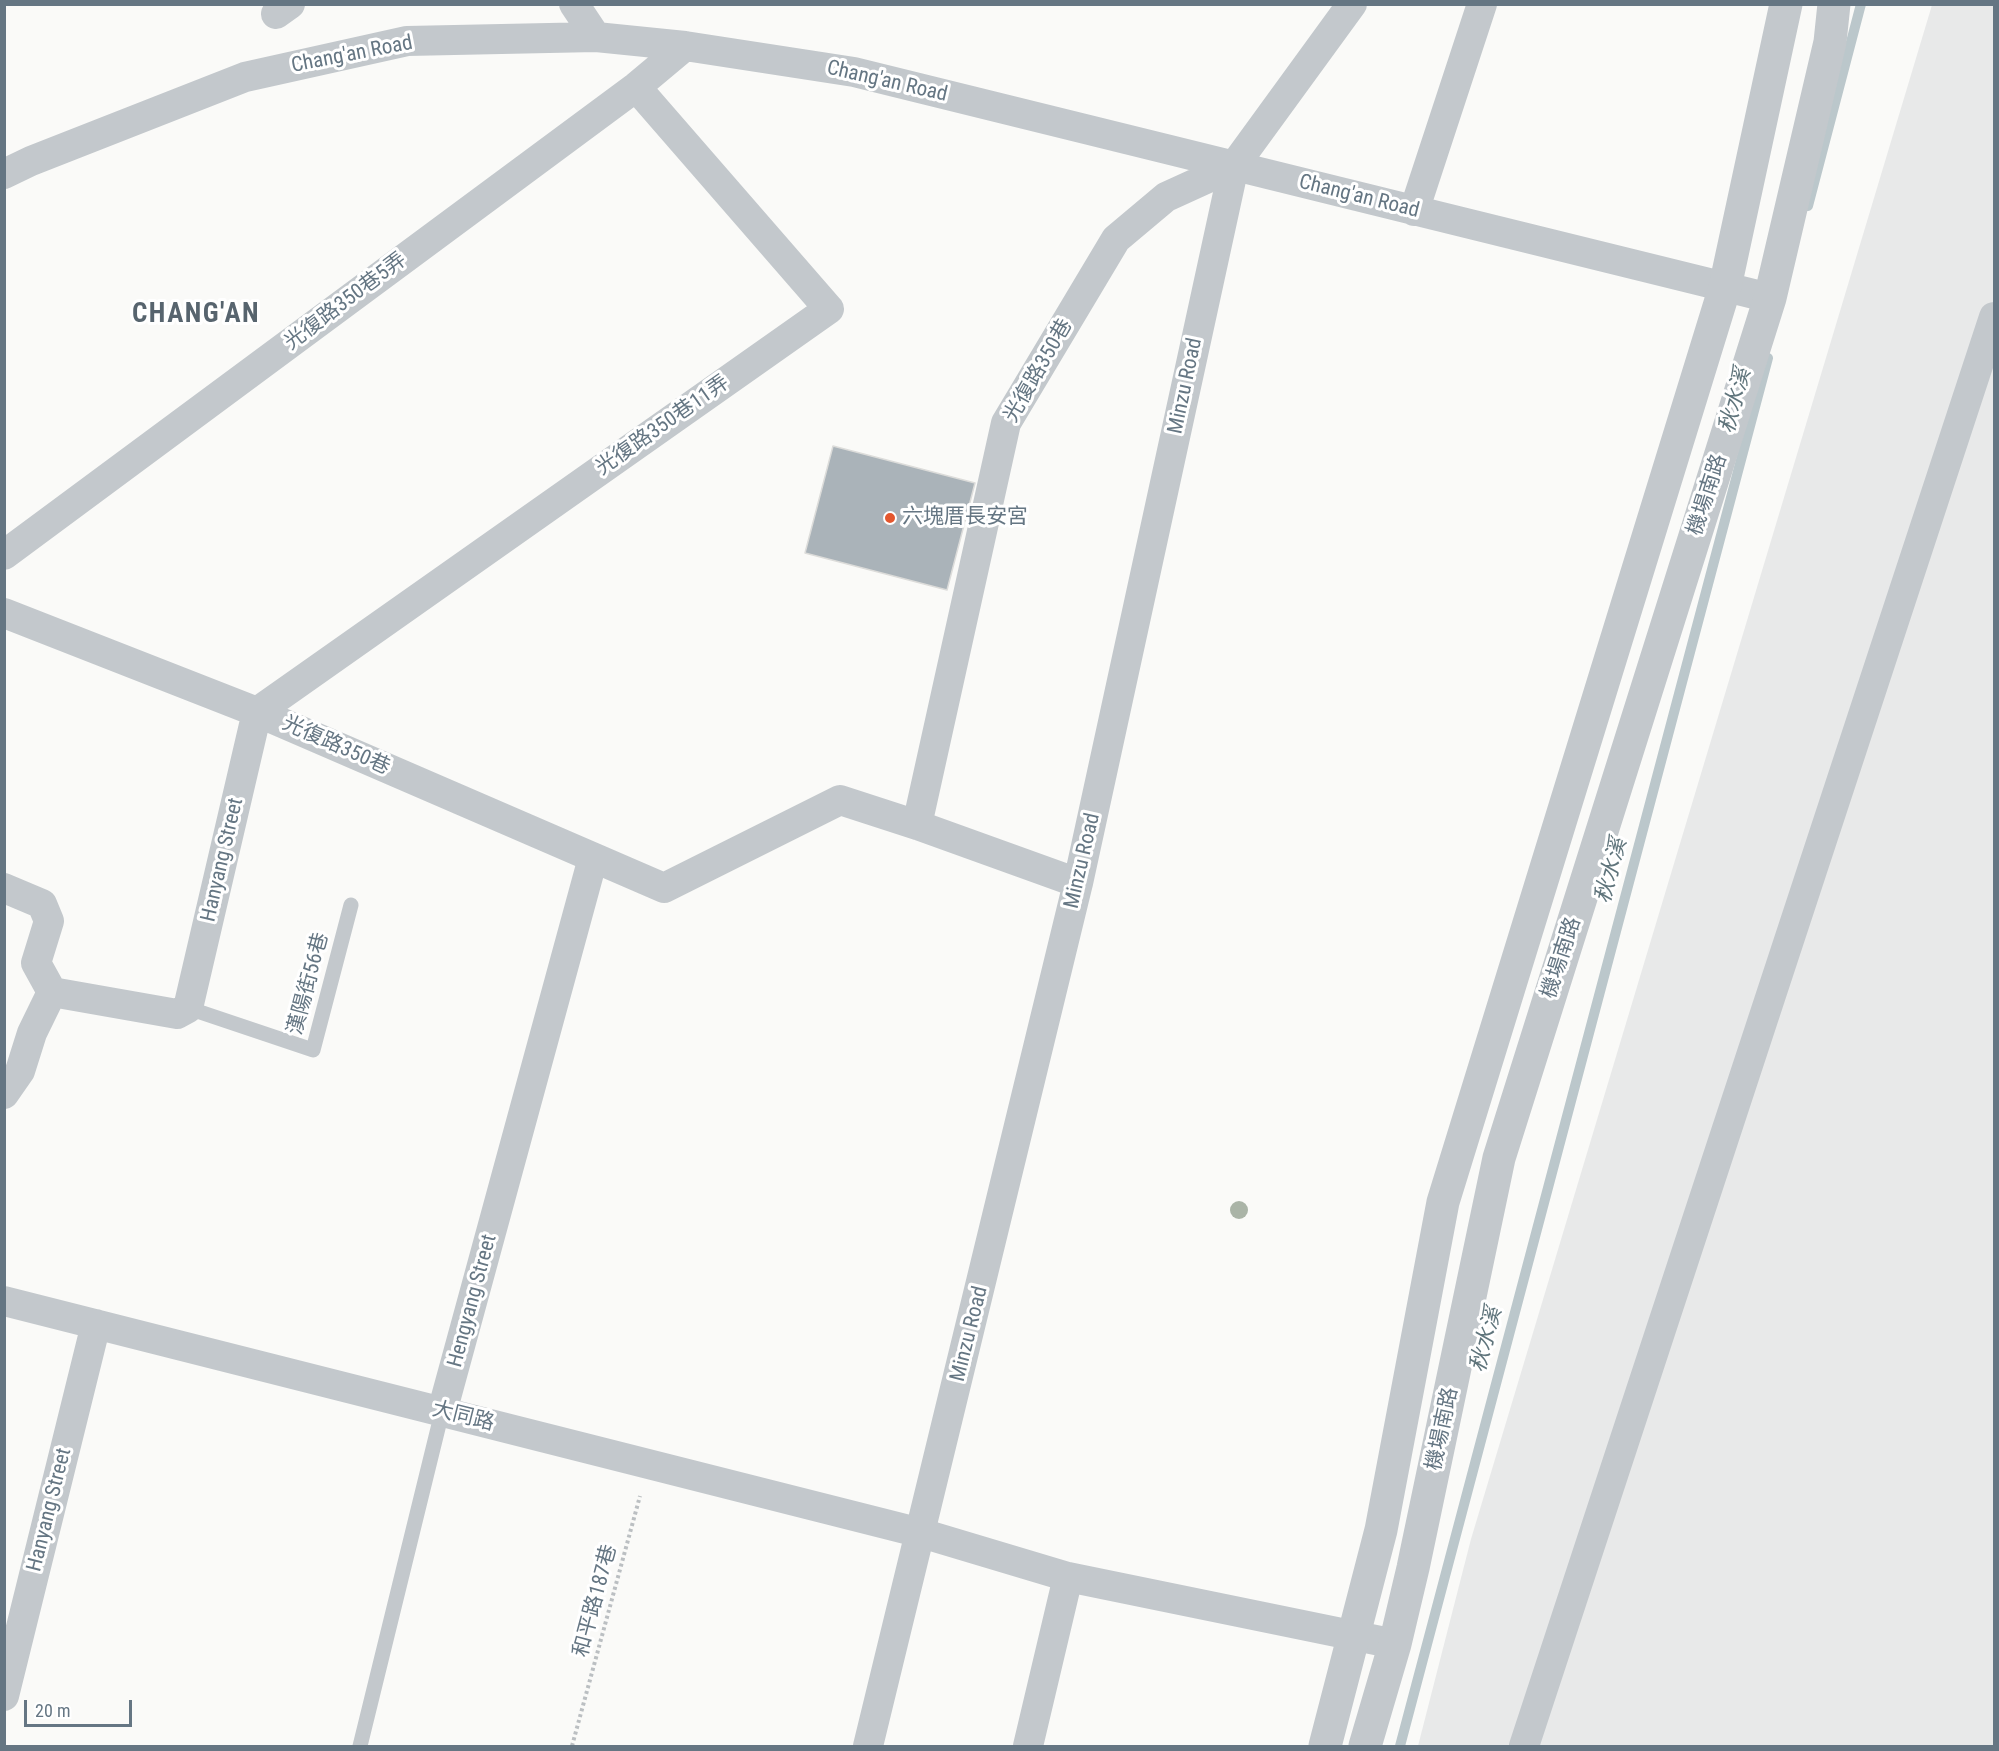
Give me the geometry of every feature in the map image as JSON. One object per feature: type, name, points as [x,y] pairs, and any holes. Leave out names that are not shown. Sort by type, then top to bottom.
[{"type":"street","points":[[574,4],[596,37]]},
{"type":"street","name":"Minzu Road","points":[[868,1746],[1078,883],[1234,166],[1352,4]]},
{"type":"street","points":[[1414,211],[1482,4]]},
{"type":"street","name":"機場南路","points":[[1325,1746],[1381,1530],[1443,1202],[1725,287],[1786,4]]},
{"type":"street","name":"機場南路","points":[[1365,1746],[1395,1644],[1442,1433],[1499,1158],[1770,298],[1830,42],[1834,4]]},
{"type":"street","name":"Chang'an Road","points":[[4,174],[31,161],[245,77],[407,41],[596,37],[685,46],[854,72],[1770,298]]},
{"type":"street","name":"光復路350巷5弄","points":[[4,555],[636,87],[685,46]]},
{"type":"street","name":"光復路350巷11弄","points":[[257,712],[829,309],[636,87]]},
{"type":"street","name":"光復路350巷","points":[[4,613],[257,712],[664,888],[840,800],[917,825],[1006,423],[1116,239],[1166,197],[1234,166]]},
{"type":"street","points":[[1524,1746],[1591,1550],[1739,1090],[1995,317]]},
{"type":"street","name":"Hanyang Street","points":[[188,1008],[257,712]]},
{"type":"street","points":[[917,825],[1078,883]]},
{"type":"street","name":"Hengyang Street","points":[[442,1412],[593,858]]},
{"type":"street","points":[[4,888],[42,904],[49,921],[36,963],[52,992]]},
{"type":"street","points":[[52,992],[177,1014],[188,1008]]},
{"type":"street","points":[[4,1094],[20,1071],[32,1033],[52,992]]},
{"type":"street","name":"大同路","points":[[4,1301],[921,1533],[1068,1577],[1395,1644]]},
{"type":"street","name":"Hanyang Street","points":[[4,1696],[96,1324]]},
{"type":"street","points":[[1028,1746],[1068,1577]]},
{"type":"lane","name":"漢陽街56巷","points":[[188,1008],[313,1050],[351,905]]},
{"type":"lane","name":"Hengyang Street","points":[[360,1746],[442,1412]]},
{"type":"path","name":"和平路187巷","points":[[572,1746],[649,1464]]},
{"type":"shaded area","points":[[1932,5],[1994,5],[1994,1746],[1418,1746],[1471,1539]]},
{"type":"building","name":"六塊厝長安宮","points":[[833,446],[975,483],[947,590],[805,553]]},
{"type":"waterway","name":"秋水溪","points":[[1808,206],[1861,4]]},
{"type":"waterway","name":"秋水溪","points":[[1400,1746],[1768,358]]},
{"type":"place","name":"六塊厝長安宮","points":[[890,518]]},
{"type":"district","name":"CHANG'AN","points":[[196,315]]}]
